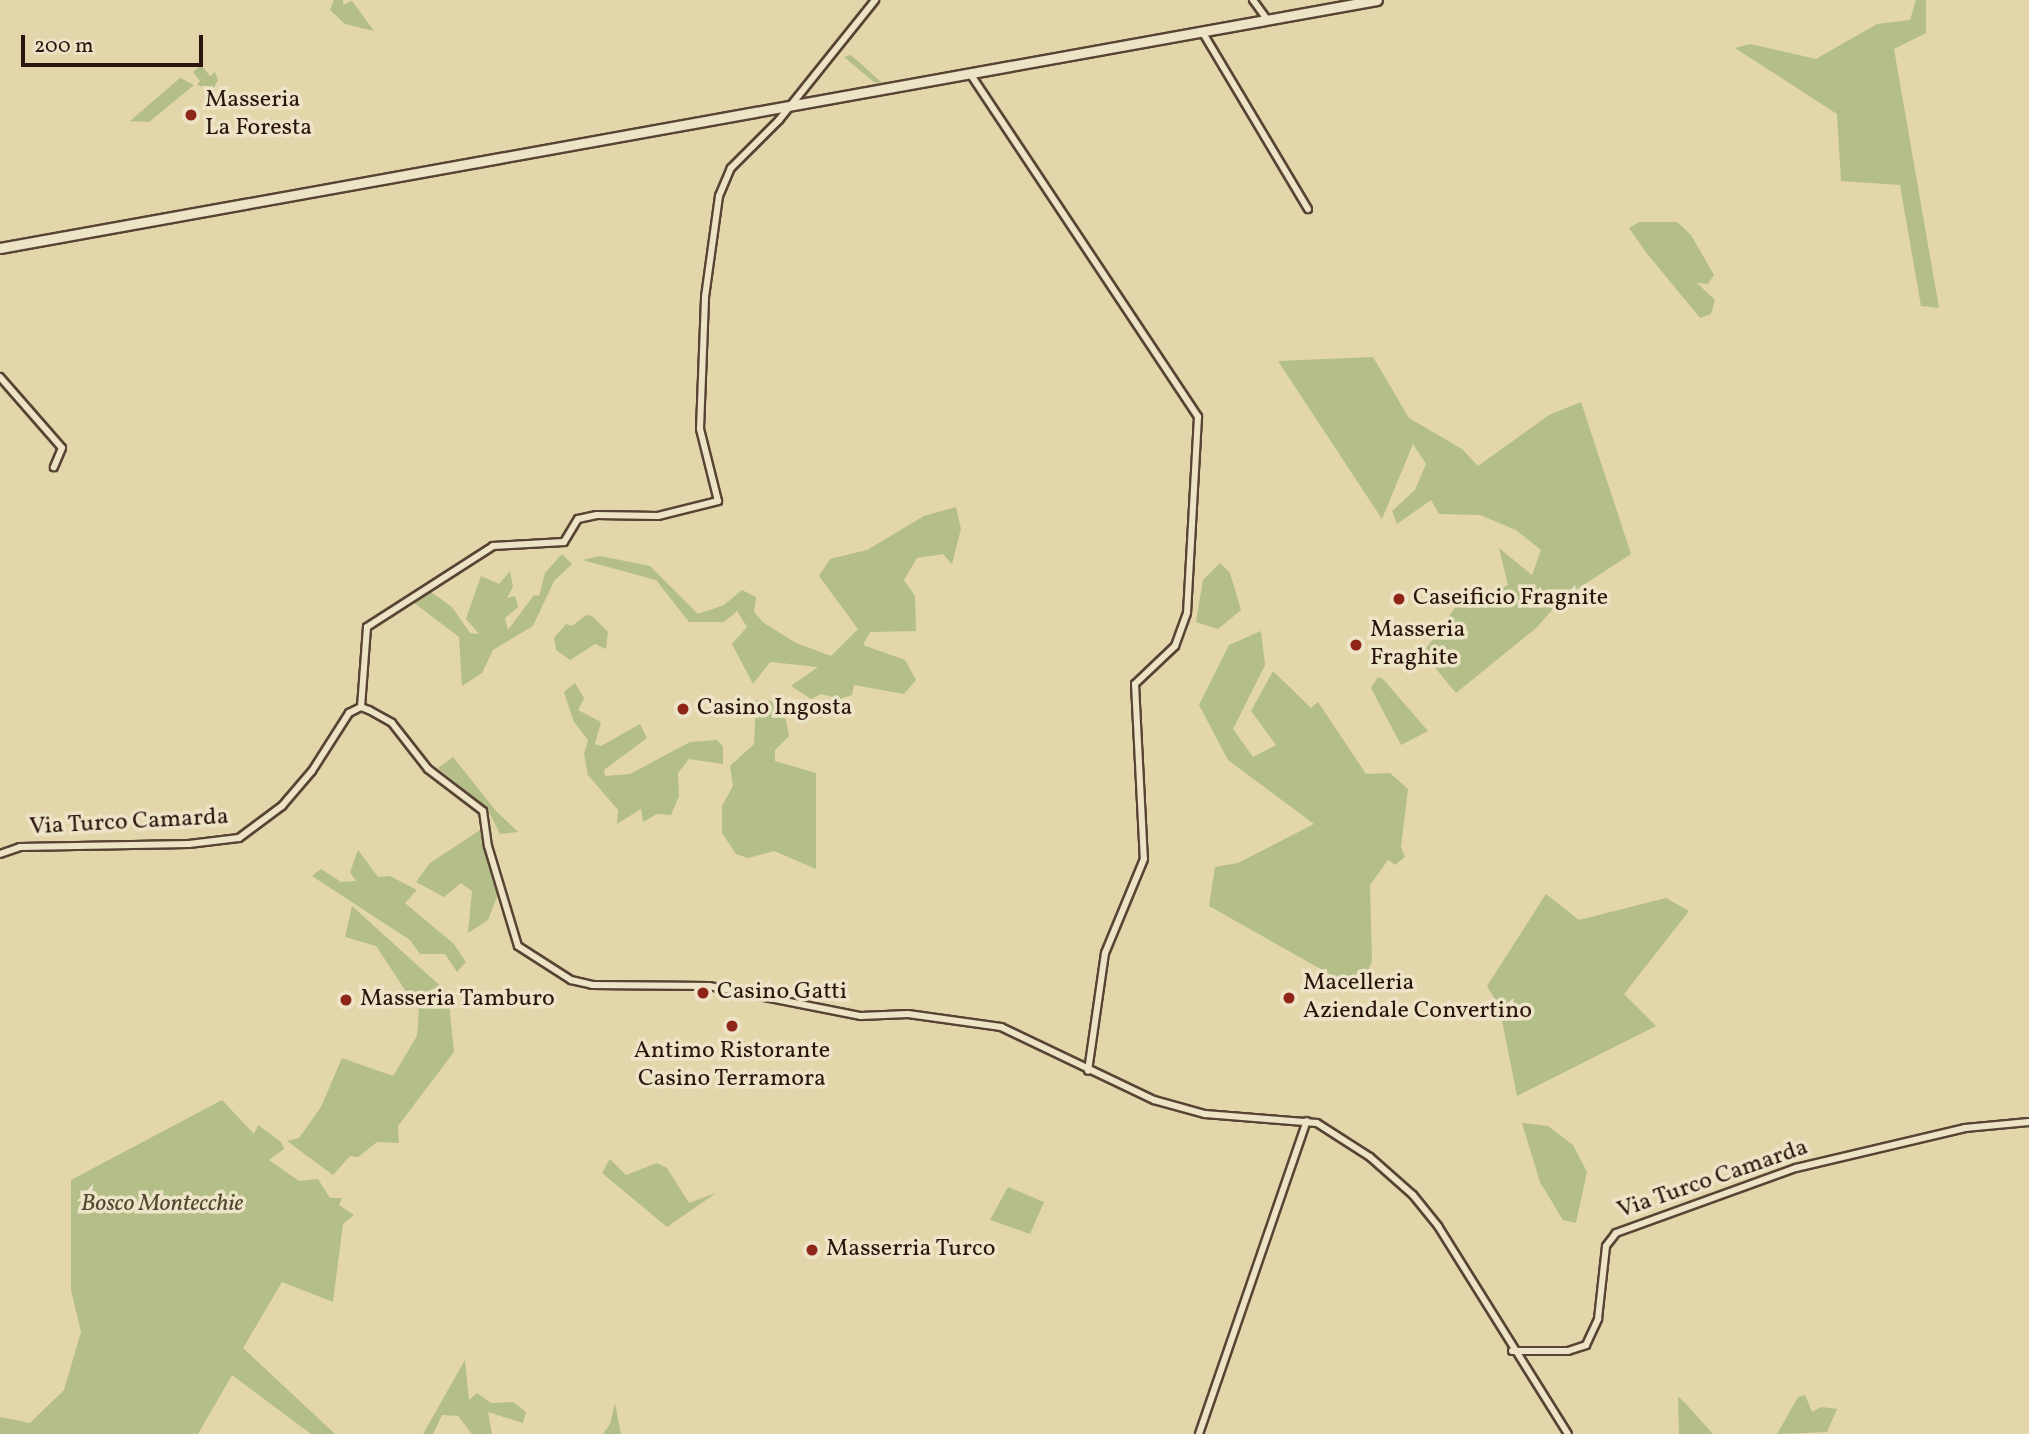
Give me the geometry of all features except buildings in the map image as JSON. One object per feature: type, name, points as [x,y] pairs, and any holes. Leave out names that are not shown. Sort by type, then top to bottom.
[{"type":"main road","points":[[0,248],[1377,0]]},
{"type":"street","points":[[875,0],[789,107],[731,168],[714,216],[700,429],[718,501],[658,516],[597,514],[578,519],[564,542],[493,546],[367,627],[361,707],[392,723],[428,769],[483,811],[488,846],[518,946],[571,980],[592,985],[709,986],[861,1016],[908,1014],[1001,1027],[1141,1096],[1205,1114],[1307,1121],[1370,1157],[1413,1195],[1456,1249],[1512,1351],[1568,1434]]},
{"type":"street","points":[[1253,0],[1268,21]]},
{"type":"street","points":[[1203,33],[1308,209]]},
{"type":"street","points":[[971,75],[1198,417],[1187,613],[1175,646],[1135,684],[1144,859],[1105,953],[1088,1071]]},
{"type":"street","points":[[0,377],[62,448],[54,467]]},
{"type":"street","name":"Via Turco Camarda","points":[[0,854],[20,847],[189,844],[239,838],[282,806],[312,771],[349,713],[361,707]]},
{"type":"street","points":[[1199,1434],[1307,1121]]},
{"type":"street","name":"Via Turco Camarda","points":[[1512,1351],[1568,1351],[1586,1345],[1598,1319],[1606,1246],[1616,1233],[1796,1168],[1965,1128],[2029,1122]]},
{"type":"green space","points":[[334,0],[343,0],[343,5],[352,1],[374,31],[345,24],[330,10]]},
{"type":"green space","points":[[1916,0],[1926,0],[1926,33],[1894,49],[1939,308],[1921,306],[1900,185],[1841,181],[1837,114],[1735,48],[1750,44],[1816,59],[1877,24],[1910,20]]},
{"type":"green space","points":[[851,55],[883,82],[875,83],[844,57]]},
{"type":"green space","points":[[201,65],[210,76],[215,72],[218,80],[213,89],[197,85],[200,81],[193,72]]},
{"type":"green space","points":[[180,78],[194,85],[149,122],[130,121]]},
{"type":"green space","points":[[1639,222],[1677,222],[1691,235],[1714,275],[1708,284],[1697,283],[1715,300],[1711,314],[1700,318],[1645,251],[1629,228]]},
{"type":"green space","points":[[1373,357],[1409,418],[1462,449],[1478,466],[1549,415],[1581,402],[1631,554],[1562,599],[1536,628],[1456,693],[1423,653],[1461,599],[1471,592],[1493,592],[1508,585],[1499,548],[1532,575],[1541,550],[1516,530],[1480,515],[1439,514],[1431,500],[1397,524],[1392,511],[1415,490],[1426,464],[1413,444],[1382,519],[1278,361]]},
{"type":"green space","points":[[956,507],[961,529],[952,564],[943,554],[917,558],[904,580],[915,596],[916,631],[870,632],[863,645],[905,660],[916,680],[904,694],[854,685],[852,695],[840,699],[821,694],[811,699],[791,686],[818,667],[770,662],[753,684],[732,644],[747,627],[737,611],[724,622],[689,622],[656,580],[582,560],[600,556],[650,566],[698,614],[724,605],[742,590],[756,597],[754,612],[764,623],[796,643],[831,656],[858,629],[819,576],[830,559],[867,550],[924,516]]},
{"type":"green space","points":[[562,554],[572,564],[554,581],[533,626],[493,650],[482,673],[462,686],[459,637],[413,602],[431,592],[452,607],[470,633],[479,634],[466,619],[481,576],[499,584],[510,571],[513,587],[507,598],[515,596],[518,607],[505,618],[508,630],[534,595],[539,596],[545,573]]},
{"type":"green space","points":[[1220,563],[1230,573],[1241,610],[1218,629],[1196,622],[1203,580]]},
{"type":"green space","points":[[586,615],[592,616],[608,632],[606,649],[595,644],[570,660],[556,650],[554,638],[566,624],[572,626]]},
{"type":"green space","points":[[1261,631],[1265,665],[1233,729],[1253,757],[1276,745],[1251,711],[1273,671],[1311,708],[1318,702],[1366,774],[1390,773],[1408,789],[1401,847],[1405,857],[1395,865],[1388,860],[1370,885],[1372,962],[1358,990],[1209,906],[1215,867],[1238,863],[1314,824],[1228,760],[1199,705],[1229,645]]},
{"type":"green space","points":[[1378,677],[1383,679],[1428,731],[1401,745],[1371,688]]},
{"type":"green space","points":[[575,683],[584,698],[578,710],[601,722],[595,744],[601,746],[640,724],[647,738],[604,770],[605,776],[630,774],[690,742],[717,740],[723,746],[723,764],[689,759],[678,773],[679,796],[671,815],[657,814],[643,822],[641,809],[617,824],[618,810],[588,775],[584,754],[588,740],[574,722],[564,692]]},
{"type":"green space","points":[[756,700],[771,701],[785,717],[789,736],[775,750],[775,761],[816,773],[816,869],[774,851],[748,858],[736,854],[722,833],[722,806],[733,786],[730,766],[754,744]]},
{"type":"green space","points":[[453,757],[496,811],[518,832],[500,834],[487,808],[438,768]]},
{"type":"green space","points":[[480,830],[499,892],[488,920],[468,933],[472,891],[461,883],[444,897],[416,882],[430,863]]},
{"type":"green space","points":[[358,850],[378,877],[390,876],[417,890],[405,903],[454,944],[466,962],[457,972],[445,954],[420,954],[410,940],[312,876],[321,869],[341,882],[356,881],[350,872]]},
{"type":"green space","points":[[1546,894],[1579,920],[1666,898],[1689,911],[1624,994],[1656,1026],[1517,1096],[1499,1006],[1487,986]]},
{"type":"green space","points":[[352,906],[448,993],[454,1052],[398,1126],[399,1143],[377,1142],[358,1157],[350,1156],[333,1175],[287,1141],[299,1138],[321,1107],[342,1058],[393,1076],[417,1036],[419,1011],[376,946],[345,937]]},
{"type":"green space","name":"Bosco Montecchie","points":[[222,1100],[254,1134],[258,1125],[281,1142],[284,1149],[269,1160],[299,1181],[318,1179],[330,1198],[342,1198],[339,1205],[354,1215],[343,1224],[333,1302],[282,1282],[243,1348],[335,1434],[311,1434],[232,1375],[198,1434],[0,1434],[0,1417],[30,1423],[64,1390],[81,1332],[71,1290],[71,1180]]},
{"type":"green space","points":[[1522,1123],[1548,1126],[1573,1145],[1587,1172],[1576,1223],[1563,1220],[1540,1182]]},
{"type":"green space","points":[[610,1159],[626,1175],[657,1163],[667,1168],[689,1203],[716,1193],[667,1227],[602,1173]]},
{"type":"green space","points":[[1008,1187],[1044,1202],[1030,1234],[990,1220]]},
{"type":"green space","points":[[465,1360],[469,1400],[477,1393],[491,1403],[513,1402],[526,1412],[523,1423],[488,1412],[492,1434],[472,1434],[458,1416],[442,1415],[433,1434],[423,1434]]},
{"type":"green space","points":[[1805,1395],[1812,1412],[1821,1407],[1837,1409],[1827,1432],[1777,1434],[1798,1397]]},
{"type":"green space","points":[[1678,1396],[1685,1403],[1713,1434],[1679,1434]]},
{"type":"green space","points":[[615,1403],[621,1434],[603,1434],[610,1424]]},
{"type":"place","name":"Masseria La Foresta","points":[[191,115]]},
{"type":"place","name":"Caseificio Fragnite","points":[[1399,599]]},
{"type":"place","name":"Masseria Fraghite","points":[[1356,645]]},
{"type":"place","name":"Casino Ingosta","points":[[683,709]]},
{"type":"place","name":"Casino Gatti","points":[[703,993]]},
{"type":"place","name":"Macelleria Aziendale Convertino","points":[[1289,998]]},
{"type":"place","name":"Masseria Tamburo","points":[[346,1000]]},
{"type":"place","name":"Antimo Ristorante Casino Terramora","points":[[732,1026]]},
{"type":"place","name":"Masserria Turco","points":[[812,1250]]}]
